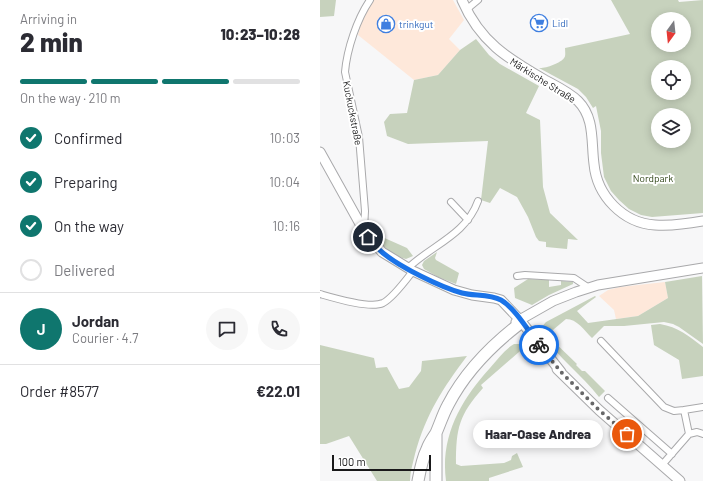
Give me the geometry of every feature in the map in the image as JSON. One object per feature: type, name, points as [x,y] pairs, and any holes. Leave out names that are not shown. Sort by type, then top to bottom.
[{"type":"highway","points":[[418,481],[427,449],[455,391],[481,357],[495,342],[519,323]]},
{"type":"highway","points":[[436,432],[436,481]]},
{"type":"main road","name":"Märkische Straße","points":[[462,0],[466,10],[481,32],[502,53],[570,94],[582,106],[589,119],[592,132],[594,165],[597,180],[603,194],[616,208],[625,216],[646,224],[671,225],[703,221]]},
{"type":"main road","points":[[320,152],[364,231],[382,252],[410,270],[454,290],[472,295],[494,298],[500,302],[554,366],[599,410],[680,481]]},
{"type":"main road","points":[[519,323],[589,288],[608,283],[703,268]]},
{"type":"street","name":"Kuckuckstraße","points":[[364,231],[365,211],[359,137],[345,72],[346,63],[358,22],[370,0]]},
{"type":"street","points":[[466,10],[478,0]]},
{"type":"street","points":[[320,294],[354,302],[378,304],[387,300],[417,260],[453,235],[468,220],[474,212],[478,201]]},
{"type":"street","points":[[451,202],[468,220]]},
{"type":"street","points":[[518,276],[525,274],[574,278],[589,288]]},
{"type":"street","points":[[601,341],[664,407],[674,411],[703,407]]},
{"type":"street","points":[[608,398],[672,454]]},
{"type":"street","points":[[684,410],[689,434]]},
{"type":"street","points":[[662,465],[689,434],[697,432],[703,434]]},
{"type":"shaded area","points":[[373,0],[453,0],[464,20],[449,39],[460,50],[438,75],[414,80],[358,35],[363,16]]},
{"type":"shaded area","points":[[665,282],[668,298],[638,316],[616,319],[614,310],[599,296],[608,290],[620,287]]},
{"type":"green space","points":[[320,0],[336,0],[334,16],[320,17]]},
{"type":"green space","name":"Nordpark","points":[[611,0],[678,0],[679,2],[703,0],[703,213],[652,217],[641,215],[629,209],[611,191],[604,177],[601,153],[601,131],[596,106],[593,108],[586,97],[578,89],[539,68],[545,68],[560,62],[565,56],[565,48],[630,34]]},
{"type":"green space","points":[[476,39],[489,55],[500,64],[539,86],[526,113],[540,120],[543,187],[550,213],[578,240],[568,239],[567,249],[546,247],[546,242],[539,241],[517,197],[500,188],[490,203],[481,200],[488,141],[408,144],[387,136],[384,122],[390,114],[407,113],[414,80],[438,75],[460,50]]},
{"type":"green space","points":[[380,236],[407,248],[413,256],[406,259],[394,254],[379,241],[377,238]]},
{"type":"green space","points":[[437,252],[435,258],[436,260],[459,273],[456,284],[438,277],[424,269],[422,265],[424,261]]},
{"type":"green space","points":[[702,276],[703,344],[679,327],[664,322],[624,326],[604,326],[592,338],[577,323],[570,319],[566,319],[547,335],[577,364],[576,365],[582,371],[585,371],[605,391],[599,397],[563,359],[543,334],[542,328],[546,322],[595,296],[596,297],[577,311],[588,323],[638,316],[668,298],[665,282]]},
{"type":"green space","points":[[528,279],[549,280],[549,287],[561,285],[561,281],[573,282],[573,284],[532,305],[515,298],[514,288]]},
{"type":"green space","points":[[660,324],[678,330],[703,347],[703,376],[682,379],[679,360],[654,345],[651,325]]},
{"type":"green space","points":[[514,344],[526,346],[481,385],[483,388],[464,414],[458,431],[456,464],[461,466],[504,463],[511,460],[512,456],[517,453],[523,467],[489,478],[489,481],[446,481],[446,449],[455,420],[470,393],[480,380],[504,352]]},
{"type":"green space","points":[[320,345],[374,358],[376,368],[387,367],[399,389],[409,387],[421,371],[422,361],[467,356],[450,379],[424,426],[415,454],[410,481],[377,481],[349,436],[326,444],[320,444]]},
{"type":"way so far","points":[[539,345],[561,372],[599,410],[627,434]]},
{"type":"place","name":"Lidl","points":[[539,23]]},
{"type":"place","name":"trinkgut","points":[[386,24]]},
{"type":"place","name":"Haar-Oase Andrea","points":[[627,434]]},
{"type":"route","points":[[368,237],[376,247],[388,256],[442,286],[463,293],[501,300],[520,320],[539,345]]}]
